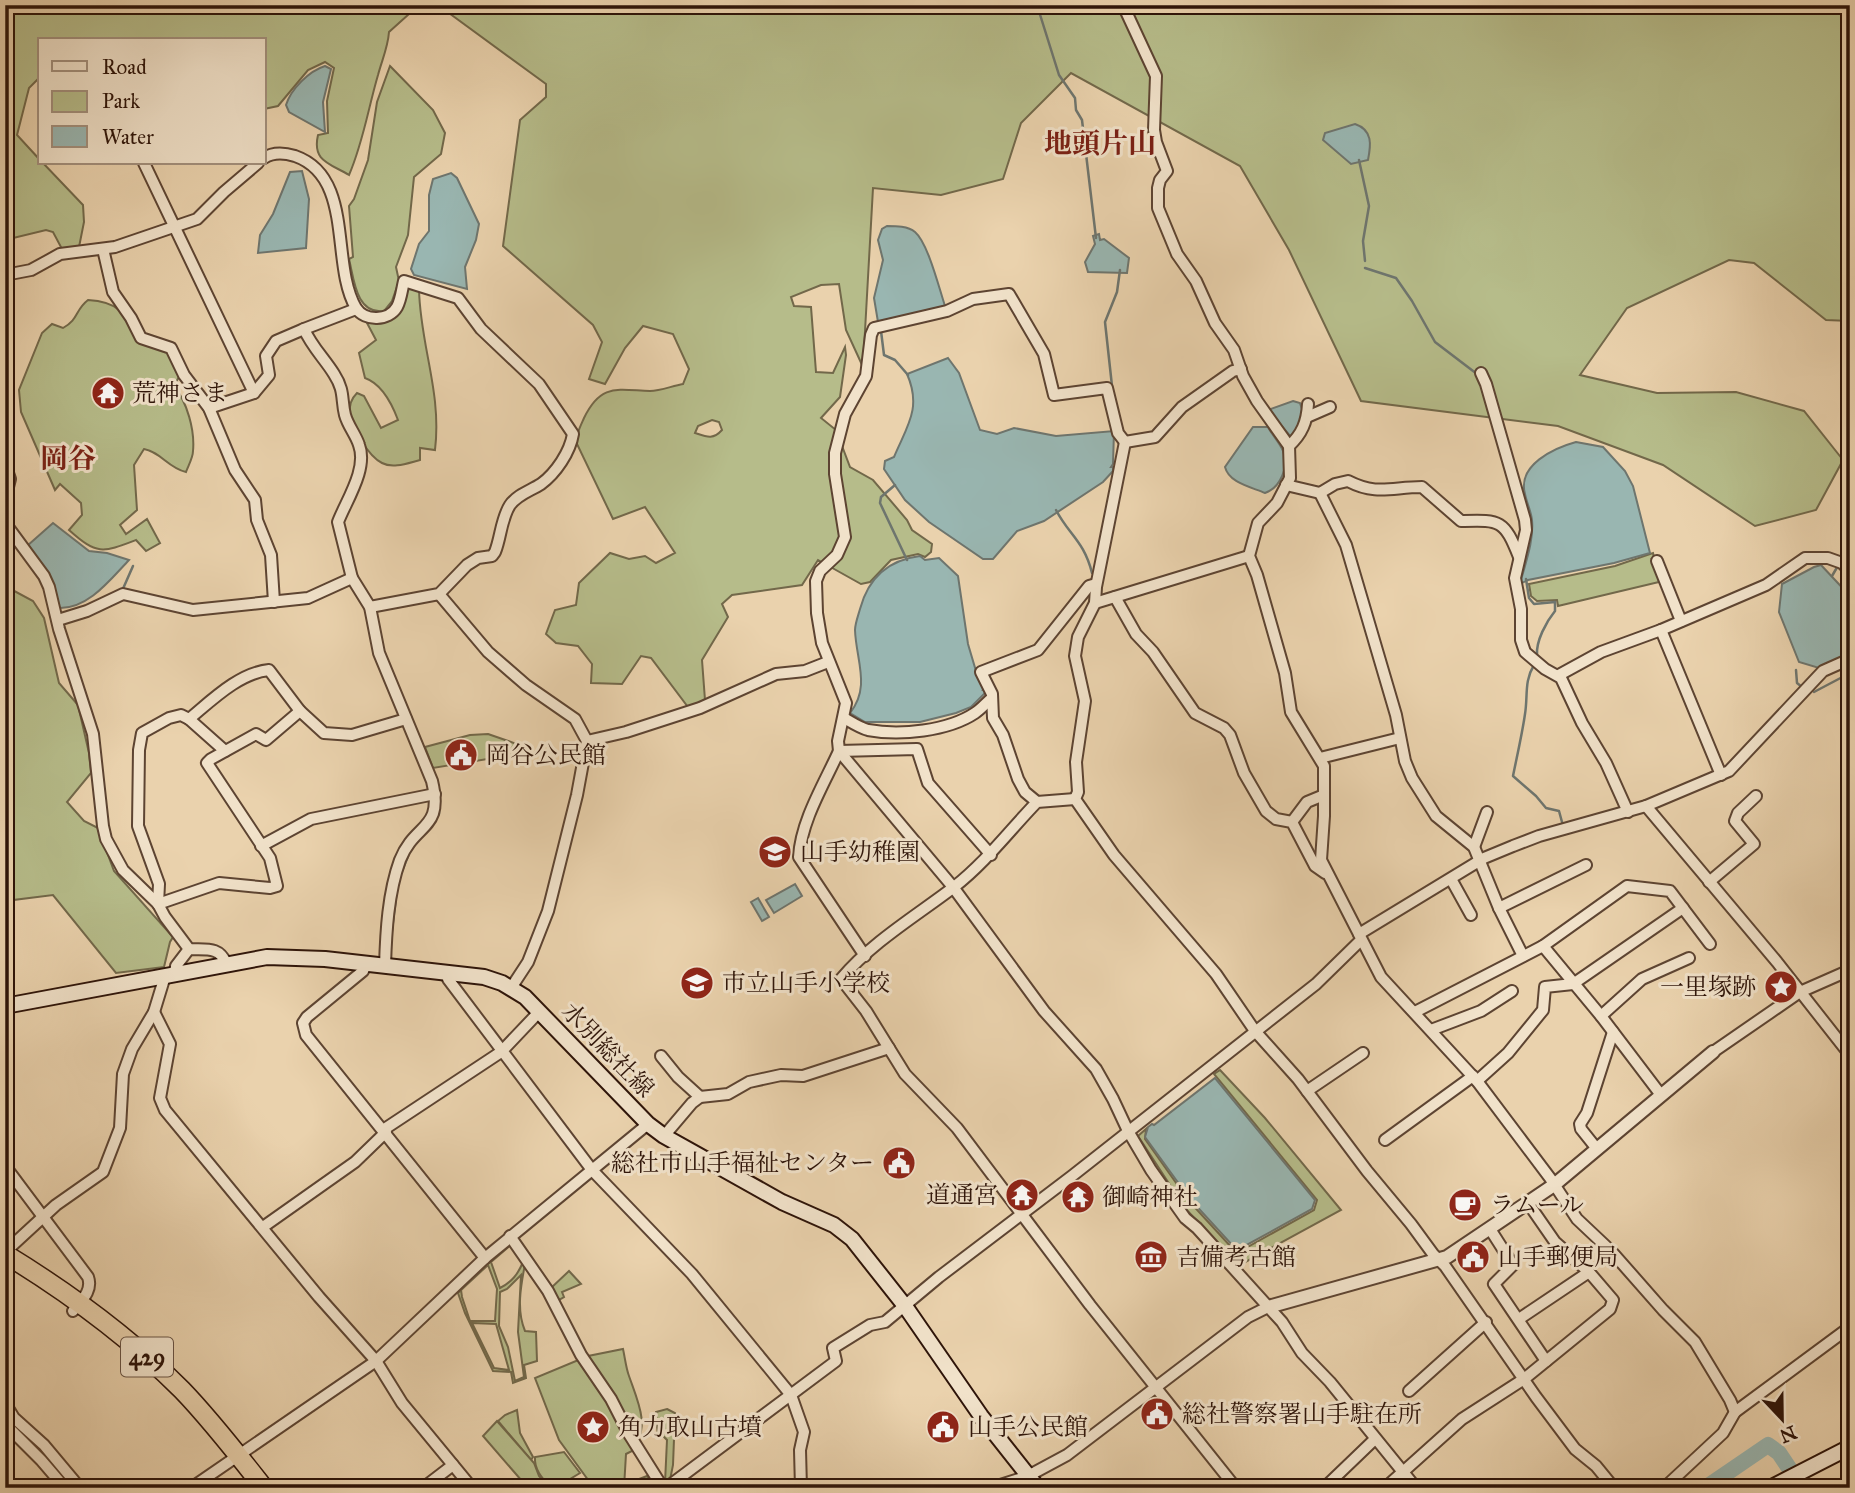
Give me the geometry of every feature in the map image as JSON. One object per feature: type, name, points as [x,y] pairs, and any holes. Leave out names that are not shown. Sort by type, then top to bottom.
[{"type":"highway","name":"429","points":[[5,1253],[77,1307],[264,1488]]},
{"type":"highway","name":"429","points":[[5,1266],[77,1307]]},
{"type":"highway","name":"429","points":[[234,1459],[250,1488]]},
{"type":"main road","name":"水別総社線","points":[[5,1006],[226,964],[284,957],[484,978],[511,988],[648,1124],[664,1136],[782,1202],[834,1225],[852,1239],[905,1306],[981,1416],[1038,1488]]},
{"type":"main road","points":[[1770,1488],[1850,1447]]},
{"type":"street","points":[[1123,5],[1156,76],[1154,130],[1167,171],[1158,188],[1158,208],[1177,254],[1196,281],[1215,324],[1228,341],[1257,401],[1289,446],[1290,478],[1276,503],[1258,523],[1249,555],[1285,673],[1291,712],[1324,766],[1321,860],[1327,874],[1381,977],[1475,1078],[1577,1219],[1606,1246],[1695,1342],[1735,1412]]},
{"type":"street","points":[[266,157],[275,153],[292,155],[303,160],[321,176],[339,218],[341,255],[356,309],[370,317],[388,315],[397,308],[404,281],[458,298],[481,329],[539,384],[571,430],[572,440],[555,469],[541,484],[510,505],[492,556],[478,558],[467,565],[439,594],[370,607]]},
{"type":"street","points":[[145,164],[177,227],[254,393]]},
{"type":"street","points":[[5,275],[31,270],[60,254],[115,247],[197,219],[257,164]]},
{"type":"street","points":[[103,248],[113,292],[141,338],[171,348],[184,375],[209,408],[235,470],[255,500],[257,520],[271,555],[274,602]]},
{"type":"street","points":[[864,956],[799,857],[800,843],[808,821],[839,751],[838,741],[844,718],[845,696],[822,643],[816,581],[820,571],[836,555],[845,537],[835,474],[835,453],[845,414],[866,376],[874,328],[947,311],[973,299],[1009,293],[1044,354],[1054,395],[1107,388],[1118,433],[1125,442],[1096,584],[1096,603],[1078,637],[1075,656],[1085,701],[1076,762],[1075,799]]},
{"type":"street","points":[[209,408],[254,393],[269,375],[266,356],[276,341],[356,309]]},
{"type":"street","points":[[304,330],[311,346],[341,387],[346,418],[360,446],[352,496],[338,522],[352,576],[370,607],[380,653],[435,794],[434,815],[423,830],[412,838],[400,861],[386,936],[385,966]]},
{"type":"street","points":[[1125,442],[1155,437],[1182,407],[1233,371],[1241,369]]},
{"type":"street","points":[[1480,373],[1486,384],[1525,520],[1526,530],[1515,578],[1521,609],[1521,640],[1525,652],[1545,669],[1559,675],[1582,723],[1606,763],[1628,812]]},
{"type":"street","points":[[1289,446],[1298,437],[1307,416],[1308,404]]},
{"type":"street","points":[[1307,416],[1330,407]]},
{"type":"street","points":[[5,464],[10,472],[5,499]]},
{"type":"street","points":[[1286,485],[1320,493],[1335,484],[1348,481],[1376,491],[1422,486],[1461,521],[1493,520],[1503,526],[1519,557]]},
{"type":"street","points":[[1320,493],[1346,545],[1396,715],[1405,761],[1422,796],[1436,816],[1474,847],[1499,908],[1523,956]]},
{"type":"street","points":[[5,523],[44,576],[93,734],[106,839],[123,870],[158,904],[189,949]]},
{"type":"street","points":[[1096,603],[1249,555]]},
{"type":"street","points":[[1559,675],[1601,652],[1661,630],[1766,585],[1805,558],[1828,558],[1844,565]]},
{"type":"street","points":[[1657,561],[1681,621]]},
{"type":"street","points":[[58,620],[88,611],[123,594],[193,610],[308,598],[352,576]]},
{"type":"street","points":[[1075,799],[1037,802],[1025,792],[1003,735],[993,718],[992,698],[981,673],[1038,650],[1089,586],[1096,584]]},
{"type":"street","points":[[439,594],[496,659],[526,685],[575,719],[587,741],[577,795],[548,911],[528,962],[511,988]]},
{"type":"street","points":[[1115,597],[1129,625],[1153,652],[1195,713],[1224,727],[1230,735],[1244,773],[1266,811],[1276,819],[1292,822]]},
{"type":"street","points":[[1661,630],[1721,775]]},
{"type":"street","points":[[510,1236],[548,1291],[589,1367],[664,1488],[836,1362],[833,1348],[870,1325],[885,1322],[1316,984],[1360,937],[1479,862],[1539,836],[1646,806],[1729,771],[1823,671],[1850,659]]},
{"type":"street","points":[[587,741],[626,732],[700,708],[776,674],[805,671],[828,662]]},
{"type":"street","points":[[190,719],[215,697],[249,676],[269,670],[300,711],[324,733],[352,735],[406,719]]},
{"type":"street","points":[[844,718],[866,729],[913,730],[941,727],[974,713],[992,698]]},
{"type":"street","points":[[158,904],[219,883],[275,888],[277,881],[270,858],[207,763],[256,734],[266,740],[300,711]]},
{"type":"street","points":[[158,904],[159,884],[138,826],[139,750],[142,733],[181,715],[190,719],[225,751]]},
{"type":"street","points":[[1320,758],[1400,738]]},
{"type":"street","points":[[839,751],[917,749],[928,783],[991,855]]},
{"type":"street","points":[[839,751],[953,887],[1044,1011],[1096,1069],[1128,1131],[1185,1218],[1268,1307],[1302,1353],[1416,1488]]},
{"type":"street","points":[[261,846],[311,819],[435,794]]},
{"type":"street","points":[[1292,822],[1307,802],[1324,795]]},
{"type":"street","points":[[1709,882],[1754,844],[1735,821],[1738,814],[1756,796]]},
{"type":"street","points":[[1075,799],[1114,855],[1216,974],[1255,1031],[1307,1091],[1486,1322],[1575,1450],[1597,1466],[1614,1488]]},
{"type":"street","points":[[1037,802],[991,855],[864,956],[841,979],[905,1074],[957,1128],[1236,1488]]},
{"type":"street","points":[[1646,806],[1850,1055]]},
{"type":"street","points":[[1474,847],[1487,812]]},
{"type":"street","points":[[1292,822],[1315,866],[1327,874]]},
{"type":"street","points":[[1499,908],[1586,865]]},
{"type":"street","points":[[1451,879],[1471,915]]},
{"type":"street","points":[[1415,1012],[1542,946],[1627,886],[1670,891],[1710,944]]},
{"type":"street","points":[[1385,1140],[1508,1053],[1543,1010],[1545,987],[1573,984],[1683,908]]},
{"type":"street","points":[[1542,946],[1601,1016],[1661,1096]]},
{"type":"street","points":[[189,949],[216,951],[223,955],[226,964]]},
{"type":"street","points":[[5,1253],[56,1205],[103,1172],[120,1128],[124,1074],[132,1049],[154,1012],[170,975],[189,949]]},
{"type":"street","points":[[1601,1016],[1643,979],[1689,958]]},
{"type":"street","points":[[366,964],[363,971],[307,1017],[303,1028],[485,1258]]},
{"type":"street","points":[[991,1488],[1028,1476],[1068,1455],[1248,1317],[1268,1307],[1439,1261],[1554,1185],[1713,1052],[1800,992],[1850,970]]},
{"type":"street","points":[[447,974],[501,1052],[592,1170],[692,1274],[791,1395],[804,1432],[800,1458],[801,1488]]},
{"type":"street","points":[[1431,1030],[1480,1011],[1512,991]]},
{"type":"street","points":[[154,1012],[170,1044],[160,1098],[162,1105],[319,1297],[376,1361],[402,1403],[472,1488]]},
{"type":"street","points":[[263,1227],[355,1162],[384,1131],[501,1052],[538,1012]]},
{"type":"street","points":[[1597,1149],[1580,1124],[1587,1113],[1613,1032]]},
{"type":"street","points":[[664,1136],[691,1103],[700,1097],[728,1094],[749,1082],[781,1075],[803,1076],[889,1048]]},
{"type":"street","points":[[1307,1091],[1363,1053]]},
{"type":"street","points":[[661,1056],[700,1097]]},
{"type":"street","points":[[191,1488],[376,1361],[510,1236],[648,1124]]},
{"type":"street","points":[[5,1166],[90,1282],[89,1291],[77,1307]]},
{"type":"street","points":[[1385,1488],[1462,1419],[1524,1379],[1610,1309],[1613,1300],[1589,1272],[1555,1242],[1528,1203]]},
{"type":"street","points":[[1490,1229],[1513,1265],[1494,1284],[1546,1361]]},
{"type":"street","points":[[1519,1319],[1589,1272]]},
{"type":"street","points":[[1409,1391],[1486,1322]]},
{"type":"street","points":[[1664,1488],[1723,1433],[1735,1412],[1850,1327]]},
{"type":"street","points":[[5,1403],[14,1418],[44,1445],[80,1488]]},
{"type":"street","points":[[5,1424],[65,1488]]},
{"type":"street","points":[[1324,1488],[1375,1439]]},
{"type":"street","points":[[423,1488],[453,1465]]},
{"type":"green space","points":[[5,5],[419,5],[389,32],[362,138],[349,175],[329,164],[318,151],[318,135],[328,133],[327,101],[334,68],[325,62],[308,70],[278,106],[266,109],[266,38],[38,38],[38,79],[29,88],[17,135],[38,158],[38,164],[44,164],[83,205],[84,222],[79,247],[62,249],[53,232],[46,230],[5,240]]},
{"type":"green space","points":[[438,5],[1850,5],[1850,321],[1826,320],[1754,263],[1729,260],[1627,308],[1580,375],[1657,393],[1736,392],[1804,411],[1843,460],[1816,510],[1755,526],[1663,465],[1558,426],[1361,401],[1289,250],[1240,166],[1071,73],[1021,123],[1003,179],[941,195],[873,188],[863,367],[846,330],[839,284],[821,285],[791,297],[794,306],[811,307],[816,372],[833,373],[845,347],[840,397],[821,418],[836,430],[850,467],[873,480],[907,520],[912,530],[932,544],[931,552],[925,557],[918,554],[891,560],[870,582],[861,584],[818,560],[802,585],[732,595],[722,604],[728,617],[702,660],[705,700],[688,707],[651,658],[641,656],[622,684],[591,683],[592,664],[578,646],[556,643],[546,634],[555,610],[576,605],[579,583],[610,553],[629,559],[645,556],[656,563],[675,553],[645,507],[613,519],[577,444],[577,437],[590,407],[604,394],[619,390],[654,391],[683,384],[689,369],[673,334],[643,326],[625,348],[605,384],[589,379],[602,342],[593,325],[503,246],[520,120],[546,97],[546,84]],"holes":[[[712,420],[719,422],[722,430],[716,435],[695,433],[698,426]]]},
{"type":"green space","points":[[390,66],[433,110],[445,133],[441,154],[414,177],[408,235],[396,267],[399,281],[392,301],[384,311],[375,311],[362,302],[353,276],[349,259],[353,257],[349,206],[368,160],[377,102]]},
{"type":"green space","points":[[407,286],[419,289],[436,408],[435,450],[420,448],[420,460],[391,465],[382,463],[366,448],[354,426],[350,407],[357,393],[364,396],[381,428],[398,420],[381,390],[365,378],[359,353],[376,340],[366,321],[390,319]]},
{"type":"green space","points":[[88,300],[114,306],[124,316],[138,340],[168,350],[180,375],[174,386],[186,408],[193,443],[193,454],[186,472],[144,449],[134,465],[137,510],[120,525],[126,534],[147,519],[160,543],[146,551],[136,540],[107,549],[94,548],[69,530],[82,515],[81,503],[60,484],[55,490],[21,412],[19,390],[42,333],[52,324],[63,328],[68,325]],"holes":[[[111,377],[117,392],[104,398],[98,382]]]},
{"type":"green space","points":[[1653,553],[1659,582],[1558,606],[1557,600],[1537,601],[1531,596],[1529,584],[1615,566]]},
{"type":"green space","points":[[5,586],[33,601],[44,618],[59,683],[78,705],[91,773],[67,802],[84,821],[98,828],[114,871],[173,937],[164,967],[116,973],[53,895],[5,901]]},
{"type":"green space","points":[[488,734],[514,743],[524,753],[433,768],[425,747],[470,735]]},
{"type":"green space","points":[[1220,1070],[1265,1118],[1341,1210],[1238,1266],[1185,1208],[1138,1136],[1146,1129],[1145,1139],[1189,1201],[1232,1248],[1244,1249],[1314,1210],[1317,1200],[1214,1074]]},
{"type":"green space","points":[[511,1242],[525,1264],[520,1298],[522,1323],[525,1331],[536,1332],[537,1361],[524,1365],[526,1378],[513,1383],[511,1372],[493,1371],[465,1313],[458,1293],[461,1290],[470,1321],[495,1321],[497,1289],[488,1265],[464,1287]],"holes":[[[512,1244],[523,1262],[514,1277],[500,1288],[491,1262]],[[521,1275],[518,1332],[524,1377],[515,1381],[508,1347],[499,1326],[500,1292]],[[472,1323],[496,1324],[509,1370],[494,1368]]]},
{"type":"green space","points":[[569,1271],[581,1284],[562,1292],[564,1297],[557,1301],[551,1288]]},
{"type":"green space","points":[[623,1349],[641,1413],[641,1432],[634,1450],[626,1454],[624,1488],[594,1488],[559,1440],[535,1378],[588,1356]]},
{"type":"green space","points":[[667,1409],[675,1413],[673,1465],[670,1480],[665,1483],[667,1440],[658,1437],[656,1412]]},
{"type":"green space","points":[[517,1410],[520,1433],[533,1457],[531,1460],[498,1421]]},
{"type":"green space","points":[[497,1421],[534,1463],[539,1476],[550,1488],[528,1488],[483,1436]]},
{"type":"green space","points":[[564,1452],[580,1473],[551,1488],[542,1478],[535,1457]]},
{"type":"green space","points":[[647,1476],[657,1488],[625,1488],[626,1484]]},
{"type":"water","points":[[325,66],[331,69],[323,102],[325,132],[289,112],[286,105],[301,81]]},
{"type":"water","points":[[1355,124],[1368,134],[1370,149],[1368,160],[1351,164],[1323,140],[1325,133]]},
{"type":"water","points":[[302,171],[309,199],[306,248],[258,253],[260,235],[273,214],[290,172]]},
{"type":"water","points":[[451,173],[457,178],[479,224],[476,240],[465,267],[467,289],[414,275],[411,269],[419,244],[429,231],[429,195],[433,179]]},
{"type":"water","points":[[887,226],[909,229],[920,238],[929,256],[945,306],[878,322],[874,298],[883,260],[878,240],[882,229]]},
{"type":"water","points":[[1099,234],[1100,240],[1104,239],[1129,258],[1127,273],[1088,272],[1085,262],[1095,244],[1093,236]]},
{"type":"water","points":[[948,358],[959,373],[980,430],[997,434],[1014,428],[1056,436],[1114,431],[1113,471],[1103,482],[1044,521],[1017,531],[993,559],[983,559],[929,522],[905,500],[884,469],[885,461],[894,457],[911,417],[913,397],[907,374]]},
{"type":"water","points":[[1293,401],[1300,403],[1302,417],[1300,426],[1291,437],[1268,410]]},
{"type":"water","points":[[1253,427],[1268,427],[1285,457],[1282,476],[1275,486],[1265,493],[1236,481],[1225,467]]},
{"type":"water","points":[[1576,442],[1603,447],[1625,471],[1633,486],[1650,553],[1520,584],[1532,536],[1524,484],[1526,474],[1548,453]]},
{"type":"water","points":[[53,523],[89,551],[129,560],[98,592],[70,607],[59,608],[27,546]]},
{"type":"water","points":[[920,556],[925,560],[939,558],[958,576],[968,644],[976,671],[985,688],[983,690],[987,691],[971,707],[956,713],[920,722],[865,722],[850,713],[860,693],[861,683],[855,630],[860,609],[868,589],[881,573],[898,562]]},
{"type":"water","points":[[1821,565],[1850,596],[1850,653],[1819,668],[1799,662],[1779,612],[1782,584]]},
{"type":"water","points":[[795,884],[802,896],[774,913],[766,900]]},
{"type":"water","points":[[758,898],[769,917],[762,921],[751,902]]},
{"type":"water","points":[[1215,1078],[1315,1200],[1312,1209],[1243,1247],[1233,1246],[1190,1199],[1145,1137],[1148,1127]]},
{"type":"waterway","points":[[1037,5],[1059,75],[1075,98],[1076,110],[1082,120],[1096,238]]},
{"type":"waterway","points":[[1359,160],[1369,206],[1363,241],[1365,261]]},
{"type":"waterway","points":[[1365,268],[1396,278],[1435,342],[1477,374]]},
{"type":"waterway","points":[[1112,386],[1105,322],[1117,292],[1120,270]]},
{"type":"waterway","points":[[881,331],[884,355],[895,360],[908,375]]},
{"type":"waterway","points":[[895,485],[881,497],[880,503],[907,560]]},
{"type":"waterway","points":[[1056,510],[1081,546],[1092,573]]},
{"type":"waterway","points":[[1842,558],[1850,538]]},
{"type":"waterway","points":[[1832,576],[1839,564]]},
{"type":"waterway","points":[[122,591],[133,566]]},
{"type":"waterway","points":[[1526,579],[1529,598],[1534,604],[1555,602],[1555,611],[1542,632],[1537,655]]},
{"type":"waterway","points":[[1534,665],[1528,683],[1524,722],[1513,776],[1546,808],[1559,811],[1562,822]]},
{"type":"waterway","points":[[1796,670],[1797,683],[1802,687]]},
{"type":"waterway","points":[[1814,692],[1850,673]]},
{"type":"waterway","points":[[429,829],[439,814],[439,794]]},
{"type":"waterway","points":[[400,876],[408,856]]},
{"type":"waterway","points":[[391,938],[397,889]]},
{"type":"waterway","points":[[35,1443],[72,1488]]},
{"type":"waterway","points":[[1705,1488],[1768,1445],[1779,1453],[1789,1468]]},
{"type":"waterway","points":[[1799,1483],[1803,1488]]},
{"type":"place","name":"荒神さま","points":[[108,393]]},
{"type":"place","name":"岡谷公民館","points":[[461,755]]},
{"type":"place","name":"山手幼稚園","points":[[775,852]]},
{"type":"place","name":"市立山手小学校","points":[[697,983]]},
{"type":"place","name":"一里塚跡","points":[[1781,987]]},
{"type":"place","name":"総社市山手福祉センター","points":[[899,1163]]},
{"type":"place","name":"道通宮","points":[[1022,1195]]},
{"type":"place","name":"御崎神社","points":[[1078,1197]]},
{"type":"place","name":"ラムール","points":[[1465,1205]]},
{"type":"place","name":"吉備考古館","points":[[1151,1257]]},
{"type":"place","name":"山手郵便局","points":[[1473,1257]]},
{"type":"place","name":"総社警察署山手駐在所","points":[[1157,1414]]},
{"type":"place","name":"角力取山古墳","points":[[593,1427]]},
{"type":"place","name":"山手公民館","points":[[943,1427]]},
{"type":"district","name":"地頭片山","points":[[1100,143]]},
{"type":"district","name":"岡谷","points":[[68,458]]}]
